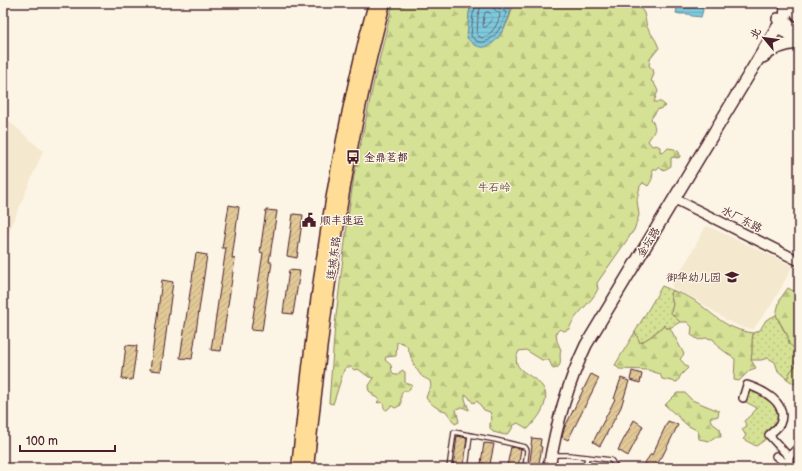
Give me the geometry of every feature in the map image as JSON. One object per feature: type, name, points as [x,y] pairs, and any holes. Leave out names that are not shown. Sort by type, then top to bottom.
[{"type":"main road","name":"连城东路","points":[[298,468],[315,322],[336,183],[355,83],[375,3]]},
{"type":"main road","name":"连城东路","points":[[307,468],[323,324],[344,185],[365,78],[384,3]]},
{"type":"main road","name":"金坛路","points":[[780,3],[780,23]]},
{"type":"main road","name":"金坛路","points":[[549,468],[561,409],[570,380],[581,355],[596,326],[757,64],[780,23],[788,3]]},
{"type":"main road","points":[[788,3],[799,16]]},
{"type":"main road","points":[[780,23],[799,30]]},
{"type":"main road","points":[[780,23],[799,39]]},
{"type":"main road","points":[[757,64],[767,54],[778,47],[799,43]]},
{"type":"street","name":"水厂东路","points":[[675,199],[799,261]]},
{"type":"street","points":[[743,398],[747,386],[768,394],[779,405],[782,417],[779,425],[769,435],[789,457],[790,467]]},
{"type":"street","points":[[789,457],[799,446]]},
{"type":"street","points":[[776,456],[790,467]]},
{"type":"lane","points":[[449,468],[454,432],[525,447],[527,450],[525,468]]},
{"type":"lane","points":[[466,468],[470,436]]},
{"type":"lane","points":[[551,455],[569,455],[611,460],[616,468]]},
{"type":"lane","points":[[585,468],[587,457]]},
{"type":"shaded area","points":[[3,116],[43,151],[8,234],[3,241]]},
{"type":"shaded area","name":"御华幼儿园","points":[[706,226],[793,266],[772,304],[753,329],[743,328],[728,321],[694,298],[674,289],[671,285],[688,259]]},
{"type":"green space","name":"牛石岭","points":[[393,3],[470,3],[469,22],[490,45],[504,28],[515,3],[637,3],[644,13],[647,27],[659,48],[650,59],[649,66],[653,69],[654,74],[651,81],[654,83],[658,91],[654,102],[661,102],[666,106],[657,110],[651,119],[655,128],[648,141],[652,146],[656,145],[660,147],[660,152],[665,151],[668,148],[674,149],[679,152],[680,157],[671,158],[671,166],[666,169],[662,170],[659,167],[657,169],[652,169],[653,174],[651,182],[648,186],[643,183],[640,186],[637,200],[639,215],[634,230],[597,283],[598,289],[595,294],[575,318],[569,329],[564,331],[560,329],[556,333],[557,341],[561,350],[559,366],[553,369],[549,360],[542,360],[526,350],[519,351],[516,360],[518,366],[523,372],[543,387],[546,395],[541,412],[528,429],[518,423],[514,425],[510,432],[505,435],[493,432],[490,428],[492,418],[490,412],[484,410],[477,401],[473,403],[467,395],[465,395],[465,399],[469,410],[462,407],[456,409],[459,422],[455,424],[446,411],[435,406],[426,398],[431,386],[430,381],[421,375],[414,364],[407,346],[397,342],[396,356],[386,357],[385,360],[391,365],[392,372],[395,375],[398,375],[402,370],[405,372],[405,383],[412,385],[408,391],[403,391],[401,395],[401,405],[395,408],[392,406],[387,410],[385,409],[382,402],[377,402],[380,399],[373,396],[373,394],[369,391],[368,387],[374,378],[369,377],[358,369],[354,370],[351,367],[346,367],[344,370],[333,404],[329,403],[335,324],[355,170],[374,81]]},
{"type":"green space","points":[[662,286],[674,291],[670,293],[673,304],[671,313],[680,322],[670,328],[666,328],[664,325],[640,343],[635,332]]},
{"type":"green space","points":[[788,288],[799,294],[799,352],[789,344],[788,337],[776,315],[780,299]]},
{"type":"green space","points":[[674,291],[694,300],[728,325],[753,333],[751,360],[756,368],[750,370],[739,381],[734,380],[735,359],[720,348],[713,339],[705,338],[699,340],[691,335],[692,327],[687,322],[680,322],[671,313],[673,304],[670,293]]},
{"type":"green space","points":[[776,315],[783,329],[799,352],[799,362],[790,372],[787,379],[778,371],[775,362],[768,358],[751,360],[753,333],[760,330],[766,320]]},
{"type":"green space","points":[[665,325],[666,328],[670,328],[684,354],[680,359],[688,368],[677,382],[662,379],[660,374],[648,370],[619,369],[615,365],[635,332],[640,343]]},
{"type":"green space","points":[[799,362],[799,385],[787,379],[790,372]]},
{"type":"green space","points":[[749,388],[755,390],[778,406],[779,413],[777,425],[774,430],[767,438],[756,446],[743,439],[746,436],[742,429],[747,426],[744,421],[757,408],[744,401]]},
{"type":"green space","points":[[677,393],[685,393],[692,400],[719,411],[718,416],[711,417],[710,419],[712,423],[720,429],[721,437],[715,437],[709,441],[699,439],[698,431],[687,425],[665,405]]},
{"type":"water","points":[[474,3],[498,3],[511,9],[507,22],[499,36],[488,46],[482,47],[475,45],[467,38],[469,12]]},
{"type":"water","points":[[678,3],[703,3],[701,5],[703,10],[701,17],[676,13]]},
{"type":"building","points":[[229,205],[239,207],[232,258],[235,259],[221,351],[211,350],[226,248],[222,248]]},
{"type":"building","points":[[266,210],[277,211],[269,262],[272,262],[262,331],[251,330],[263,253],[260,252]]},
{"type":"building","points":[[293,214],[303,215],[297,258],[287,256]]},
{"type":"building","points":[[196,253],[207,255],[192,359],[180,358]]},
{"type":"building","points":[[289,270],[300,271],[293,314],[283,313]]},
{"type":"building","points":[[162,280],[173,282],[161,371],[150,370]]},
{"type":"building","points":[[126,345],[137,346],[132,380],[122,379]]},
{"type":"building","points":[[632,371],[642,374],[640,383],[630,380]]},
{"type":"building","points":[[591,374],[599,378],[568,440],[562,437],[564,429]]},
{"type":"building","points":[[621,378],[629,381],[621,407],[600,446],[593,442],[615,399]]},
{"type":"building","points":[[634,420],[643,426],[628,456],[618,450]]},
{"type":"building","points":[[668,421],[678,425],[662,457],[654,468],[641,468],[651,454],[652,455]]},
{"type":"building","points":[[457,436],[467,438],[463,468],[453,468]]},
{"type":"building","points":[[532,438],[541,439],[540,446],[542,447],[538,468],[529,468]]},
{"type":"building","points":[[484,443],[494,444],[490,464],[501,465],[501,468],[483,468],[484,463],[481,463]]},
{"type":"building","points":[[511,447],[521,449],[518,468],[510,468],[507,466]]},
{"type":"place","name":"金鼎茗都","points":[[353,157]]},
{"type":"place","name":"顺丰速运","points":[[309,220]]},
{"type":"place","name":"御华幼儿园","points":[[732,277]]}]
